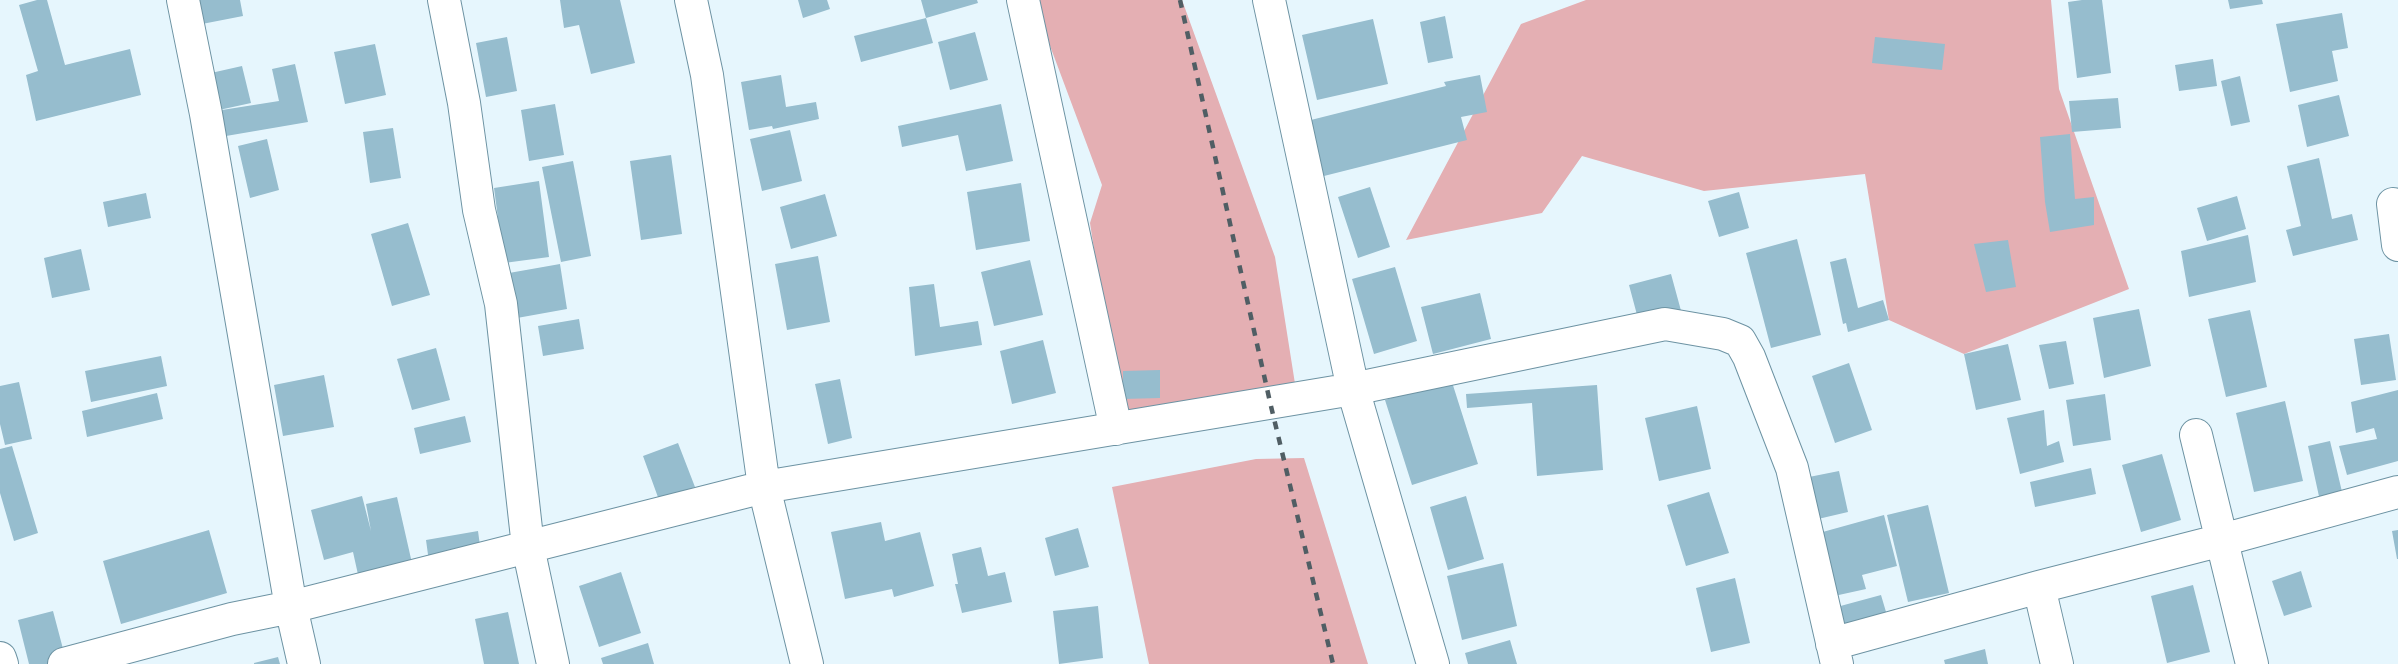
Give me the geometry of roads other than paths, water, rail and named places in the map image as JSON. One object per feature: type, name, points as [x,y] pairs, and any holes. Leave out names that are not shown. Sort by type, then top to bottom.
[{"type":"street","points":[[183,0],[206,114],[291,607],[304,664]]},
{"type":"street","points":[[444,0],[464,103],[478,210],[501,304],[528,547],[553,664]]},
{"type":"street","points":[[691,0],[707,75],[764,487],[807,664]]},
{"type":"street","points":[[1023,0],[1116,429]]},
{"type":"street","points":[[1269,0],[1353,389],[1433,664]]},
{"type":"street","points":[[2393,204],[2398,244]]},
{"type":"street","points":[[64,664],[232,619],[291,607],[764,487],[1353,389],[1665,324],[1723,334],[1740,341],[1749,357],[1792,468],[1835,654],[2039,587],[2398,492]]},
{"type":"street","points":[[2196,435],[2252,664]]},
{"type":"street","points":[[2039,587],[2058,664]]},
{"type":"street","points":[[0,658],[2,664]]},
{"type":"railway","points":[[1180,0],[1270,402],[1333,664]]}]
